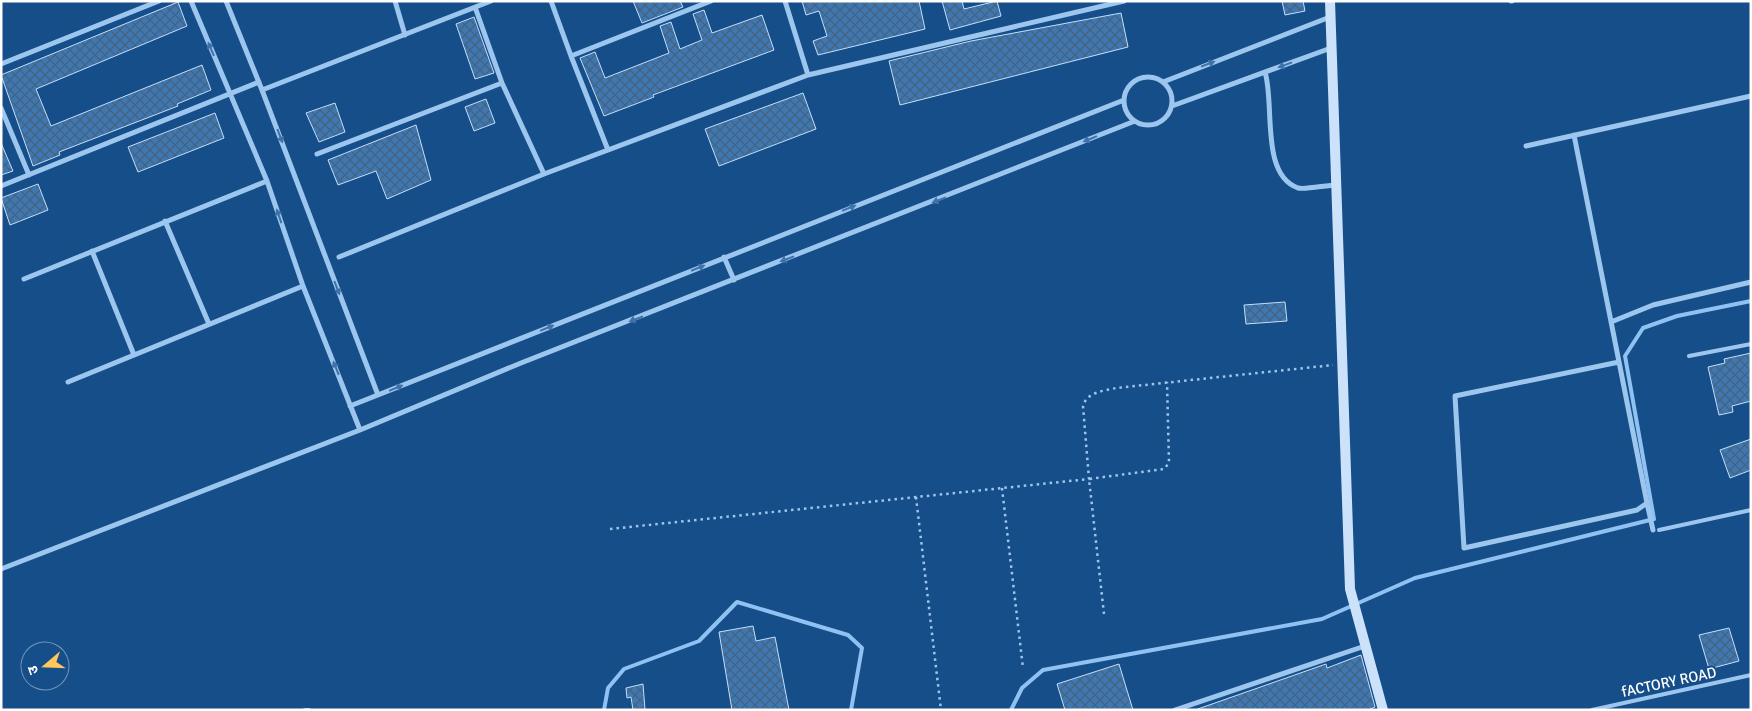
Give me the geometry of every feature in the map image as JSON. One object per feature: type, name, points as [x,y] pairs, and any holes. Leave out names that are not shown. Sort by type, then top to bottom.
[{"type":"street","points":[[1,64],[159,1]]},
{"type":"street","points":[[191,1],[267,181],[303,286],[360,430]]},
{"type":"street","points":[[226,1],[259,82],[378,395]]},
{"type":"street","points":[[395,1],[405,35]]},
{"type":"street","points":[[262,90],[491,1]]},
{"type":"street","points":[[551,1],[608,150]]},
{"type":"street","points":[[571,56],[711,1]]},
{"type":"street","points":[[785,1],[808,76]]},
{"type":"street","points":[[339,257],[544,174],[808,76],[1124,1]]},
{"type":"street","points":[[1330,1],[1350,589],[1383,710]]},
{"type":"street","points":[[475,7],[502,83],[544,174]]},
{"type":"street","points":[[1163,82],[1330,17]]},
{"type":"street","points":[[1172,106],[1331,48]]},
{"type":"street","points":[[1265,72],[1269,85],[1275,163],[1284,180],[1300,188],[1336,185]]},
{"type":"street","points":[[1151,77],[1163,82],[1171,93],[1172,106],[1166,118],[1160,122],[1147,125],[1135,121],[1127,112],[1124,100],[1128,87],[1138,79],[1151,77]]},
{"type":"street","points":[[1,186],[259,82]]},
{"type":"street","points":[[317,154],[502,83]]},
{"type":"street","points":[[1526,146],[1751,96]]},
{"type":"street","points":[[350,406],[1124,100]]},
{"type":"street","points":[[1,108],[29,175]]},
{"type":"street","points":[[1,569],[360,430],[521,363],[1135,121]]},
{"type":"street","points":[[1574,135],[1647,503],[1655,529]]},
{"type":"street","points":[[24,279],[267,181]]},
{"type":"street","points":[[165,221],[209,324]]},
{"type":"street","points":[[92,251],[134,355]]},
{"type":"street","points":[[724,258],[734,280]]},
{"type":"street","points":[[1611,322],[1653,305],[1751,282]]},
{"type":"street","points":[[68,382],[303,286]]},
{"type":"street","points":[[1619,362],[1455,396],[1464,548],[1637,510],[1647,503]]},
{"type":"street","points":[[1175,710],[1365,646]]},
{"type":"lane","points":[[1689,356],[1751,344]]},
{"type":"lane","points":[[1655,529],[1751,510]]},
{"type":"lane","name":"fACTORY ROAD","points":[[1592,710],[1751,675]]},
{"type":"path","points":[[1104,614],[1089,479],[1083,406],[1085,399],[1090,395],[1116,388],[1342,364]]},
{"type":"path","points":[[610,529],[1164,470],[1169,463],[1167,382]]},
{"type":"path","points":[[1002,488],[1024,668]]},
{"type":"path","points":[[916,497],[941,710]]},
{"type":"building","points":[[633,1],[680,1],[683,7],[642,23]]},
{"type":"building","points":[[802,1],[919,1],[925,29],[818,55],[813,41],[827,36],[819,11],[806,15]]},
{"type":"building","points":[[942,1],[962,1],[964,9],[997,1],[1001,16],[950,30]]},
{"type":"building","points":[[1282,1],[1303,1],[1305,11],[1285,15]]},
{"type":"building","points":[[178,2],[187,26],[36,89],[51,126],[202,65],[211,90],[177,104],[178,106],[59,152],[60,155],[33,166],[1,75]]},
{"type":"building","points":[[704,10],[712,33],[762,15],[774,50],[653,95],[654,97],[604,116],[580,58],[595,52],[605,78],[669,53],[660,26],[671,22],[680,49],[702,40],[693,14]]},
{"type":"building","points":[[1121,13],[1128,47],[900,105],[889,61],[971,41]]},
{"type":"building","points":[[474,17],[494,73],[475,79],[456,24]]},
{"type":"building","points":[[803,93],[816,129],[719,166],[705,129]]},
{"type":"building","points":[[486,99],[495,123],[474,131],[465,107]]},
{"type":"building","points":[[335,103],[345,132],[319,142],[306,113]]},
{"type":"building","points":[[215,113],[224,138],[138,172],[128,147]]},
{"type":"building","points":[[416,125],[431,180],[387,199],[376,171],[338,185],[328,160]]},
{"type":"building","points":[[1,143],[13,171],[1,175]]},
{"type":"building","points":[[38,184],[48,210],[10,225],[1,198]]},
{"type":"building","points":[[1285,302],[1287,321],[1246,324],[1244,305]]},
{"type":"building","points":[[1751,353],[1751,401],[1732,406],[1733,412],[1719,415],[1708,367],[1725,363],[1724,359]]},
{"type":"building","points":[[1751,439],[1751,470],[1730,478],[1720,450]]},
{"type":"building","points":[[753,626],[756,641],[775,637],[789,710],[732,710],[719,632]]},
{"type":"building","points":[[1729,628],[1739,661],[1709,669],[1699,635]]},
{"type":"building","points":[[1361,655],[1375,707],[1368,710],[1195,710],[1326,664],[1327,668]]},
{"type":"building","points":[[1119,664],[1133,710],[1065,710],[1057,684]]},
{"type":"building","points":[[643,684],[645,710],[633,710],[631,697],[627,698],[626,688]]},
{"type":"waterway","points":[[1011,710],[1022,688],[1043,670],[1322,619],[1415,578],[1654,519],[1625,356],[1643,328],[1677,316],[1751,301]]},
{"type":"waterway","points":[[604,710],[608,688],[624,669],[699,641],[737,602],[848,635],[862,648],[851,710]]}]
